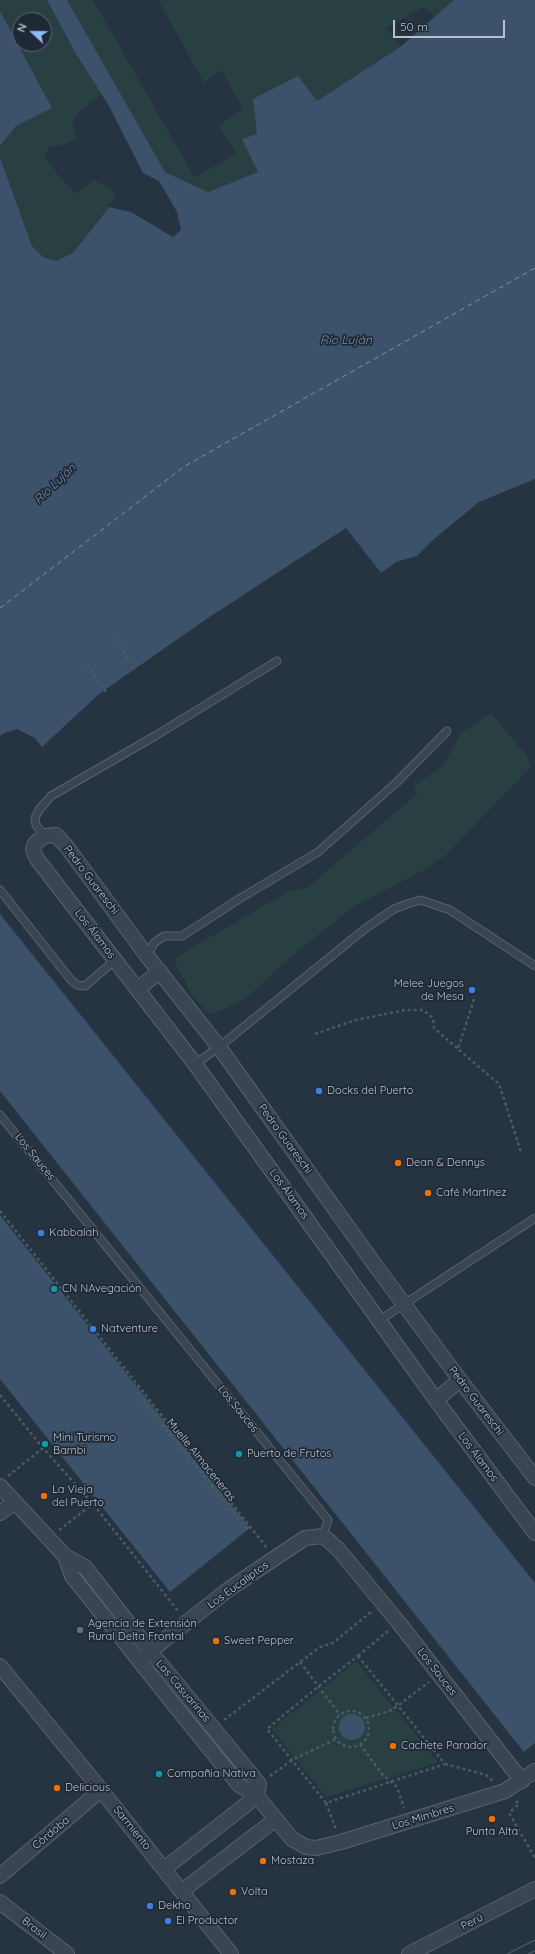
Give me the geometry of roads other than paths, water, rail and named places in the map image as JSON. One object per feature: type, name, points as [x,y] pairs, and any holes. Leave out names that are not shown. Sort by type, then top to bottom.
[{"type":"street","name":"Pedro Guareschi","points":[[45,836],[56,835],[67,847],[148,956],[219,1046],[404,1305],[535,1478]]},
{"type":"street","name":"Los Álamos","points":[[45,836],[36,843],[33,850],[37,859],[195,1064],[436,1400],[535,1533]]},
{"type":"street","points":[[138,990],[160,971]]},
{"type":"street","points":[[436,1400],[460,1380]]},
{"type":"street","name":"Las Casuarinas","points":[[3,1482],[15,1502],[65,1556],[85,1567],[150,1651],[214,1727],[258,1790],[276,1819],[292,1839],[306,1847]]},
{"type":"street","points":[[0,1513],[15,1502]]},
{"type":"street","name":"Los Eucaliptos","points":[[139,1660],[228,1589],[304,1538],[323,1536]]},
{"type":"street","name":"Los Sauces","points":[[323,1536],[338,1549],[399,1623],[522,1781]]},
{"type":"street","name":"Las Casuarinas","points":[[65,1556],[72,1576],[240,1785],[258,1790]]},
{"type":"street","name":"Sarmiento","points":[[0,1666],[101,1790],[231,1954]]},
{"type":"street","name":"Los Mimbres","points":[[306,1847],[316,1848],[341,1842],[505,1791],[535,1771]]},
{"type":"street","name":"Córdoba","points":[[0,1876],[101,1790]]},
{"type":"street","points":[[164,1869],[258,1790]]},
{"type":"street","points":[[182,1891],[276,1819]]},
{"type":"street","name":"Perú","points":[[409,1954],[535,1889]]},
{"type":"street","name":"Brasil","points":[[0,1902],[67,1954]]},
{"type":"lane","points":[[45,836],[36,824],[35,818],[39,810],[51,796],[155,736],[277,661]]},
{"type":"lane","points":[[148,956],[154,943],[164,936],[182,936],[239,899],[318,852],[397,782],[447,731]]},
{"type":"lane","points":[[0,890],[71,980],[77,985],[85,986],[115,960]]},
{"type":"lane","points":[[195,1064],[366,928],[394,909],[407,904],[421,900],[450,910],[535,966]]},
{"type":"lane","name":"Los Sauces","points":[[0,1115],[328,1520],[323,1536]]},
{"type":"lane","points":[[380,1320],[535,1218]]},
{"type":"water","name":"Río Luján","points":[[47,0],[67,0],[165,172],[208,192],[258,172],[242,139],[257,134],[253,99],[298,76],[317,101],[400,47],[454,0],[535,0],[535,479],[479,502],[434,539],[417,556],[396,562],[381,573],[346,528],[208,618],[99,694],[42,747],[35,738],[17,729],[0,736],[0,158],[32,246],[43,257],[56,261],[73,253],[109,207],[131,212],[173,237],[181,230],[177,212],[159,181],[143,173],[109,106],[76,54]]},
{"type":"water","points":[[0,11],[12,33],[12,52],[22,52],[52,108],[16,126],[0,146]]},
{"type":"water","points":[[0,914],[535,1583],[535,1743],[524,1752],[0,1091]]},
{"type":"water","points":[[0,1215],[250,1528],[170,1592],[0,1379]]},
{"type":"water","points":[[352,1714],[361,1718],[365,1727],[361,1736],[352,1740],[343,1736],[339,1727],[343,1718]]},
{"type":"tram line","points":[[507,1954],[535,1940]]},
{"type":"tram line","points":[[528,1954],[535,1951]]},
{"type":"place","name":"Melee Juegos de Mesa","points":[[472,990]]},
{"type":"place","name":"Docks del Puerto","points":[[319,1091]]},
{"type":"place","name":"Dean & Dennys","points":[[398,1163]]},
{"type":"place","name":"Café Martínez","points":[[428,1193]]},
{"type":"place","name":"Kabbalah","points":[[41,1233]]},
{"type":"place","name":"CN NAvegación","points":[[54,1289]]},
{"type":"place","name":"Natventure","points":[[93,1329]]},
{"type":"place","name":"Mini Turismo Bambi","points":[[45,1444]]},
{"type":"place","name":"Puerto de Frutos","points":[[239,1454]]},
{"type":"place","name":"La Vieja del Puerto","points":[[44,1496]]},
{"type":"place","name":"Agencia de Extensión Rural Delta Frontal","points":[[80,1630]]},
{"type":"place","name":"Sweet Pepper","points":[[216,1641]]},
{"type":"place","name":"Cachete Parador","points":[[393,1746]]},
{"type":"place","name":"Compañia Nativa","points":[[159,1774]]},
{"type":"place","name":"Delicious","points":[[57,1788]]},
{"type":"place","name":"Punta Alta","points":[[492,1819]]},
{"type":"place","name":"Mostaza","points":[[263,1861]]},
{"type":"place","name":"Volta","points":[[233,1892]]},
{"type":"place","name":"Dekho","points":[[150,1906]]},
{"type":"place","name":"El Productor","points":[[168,1921]]}]
